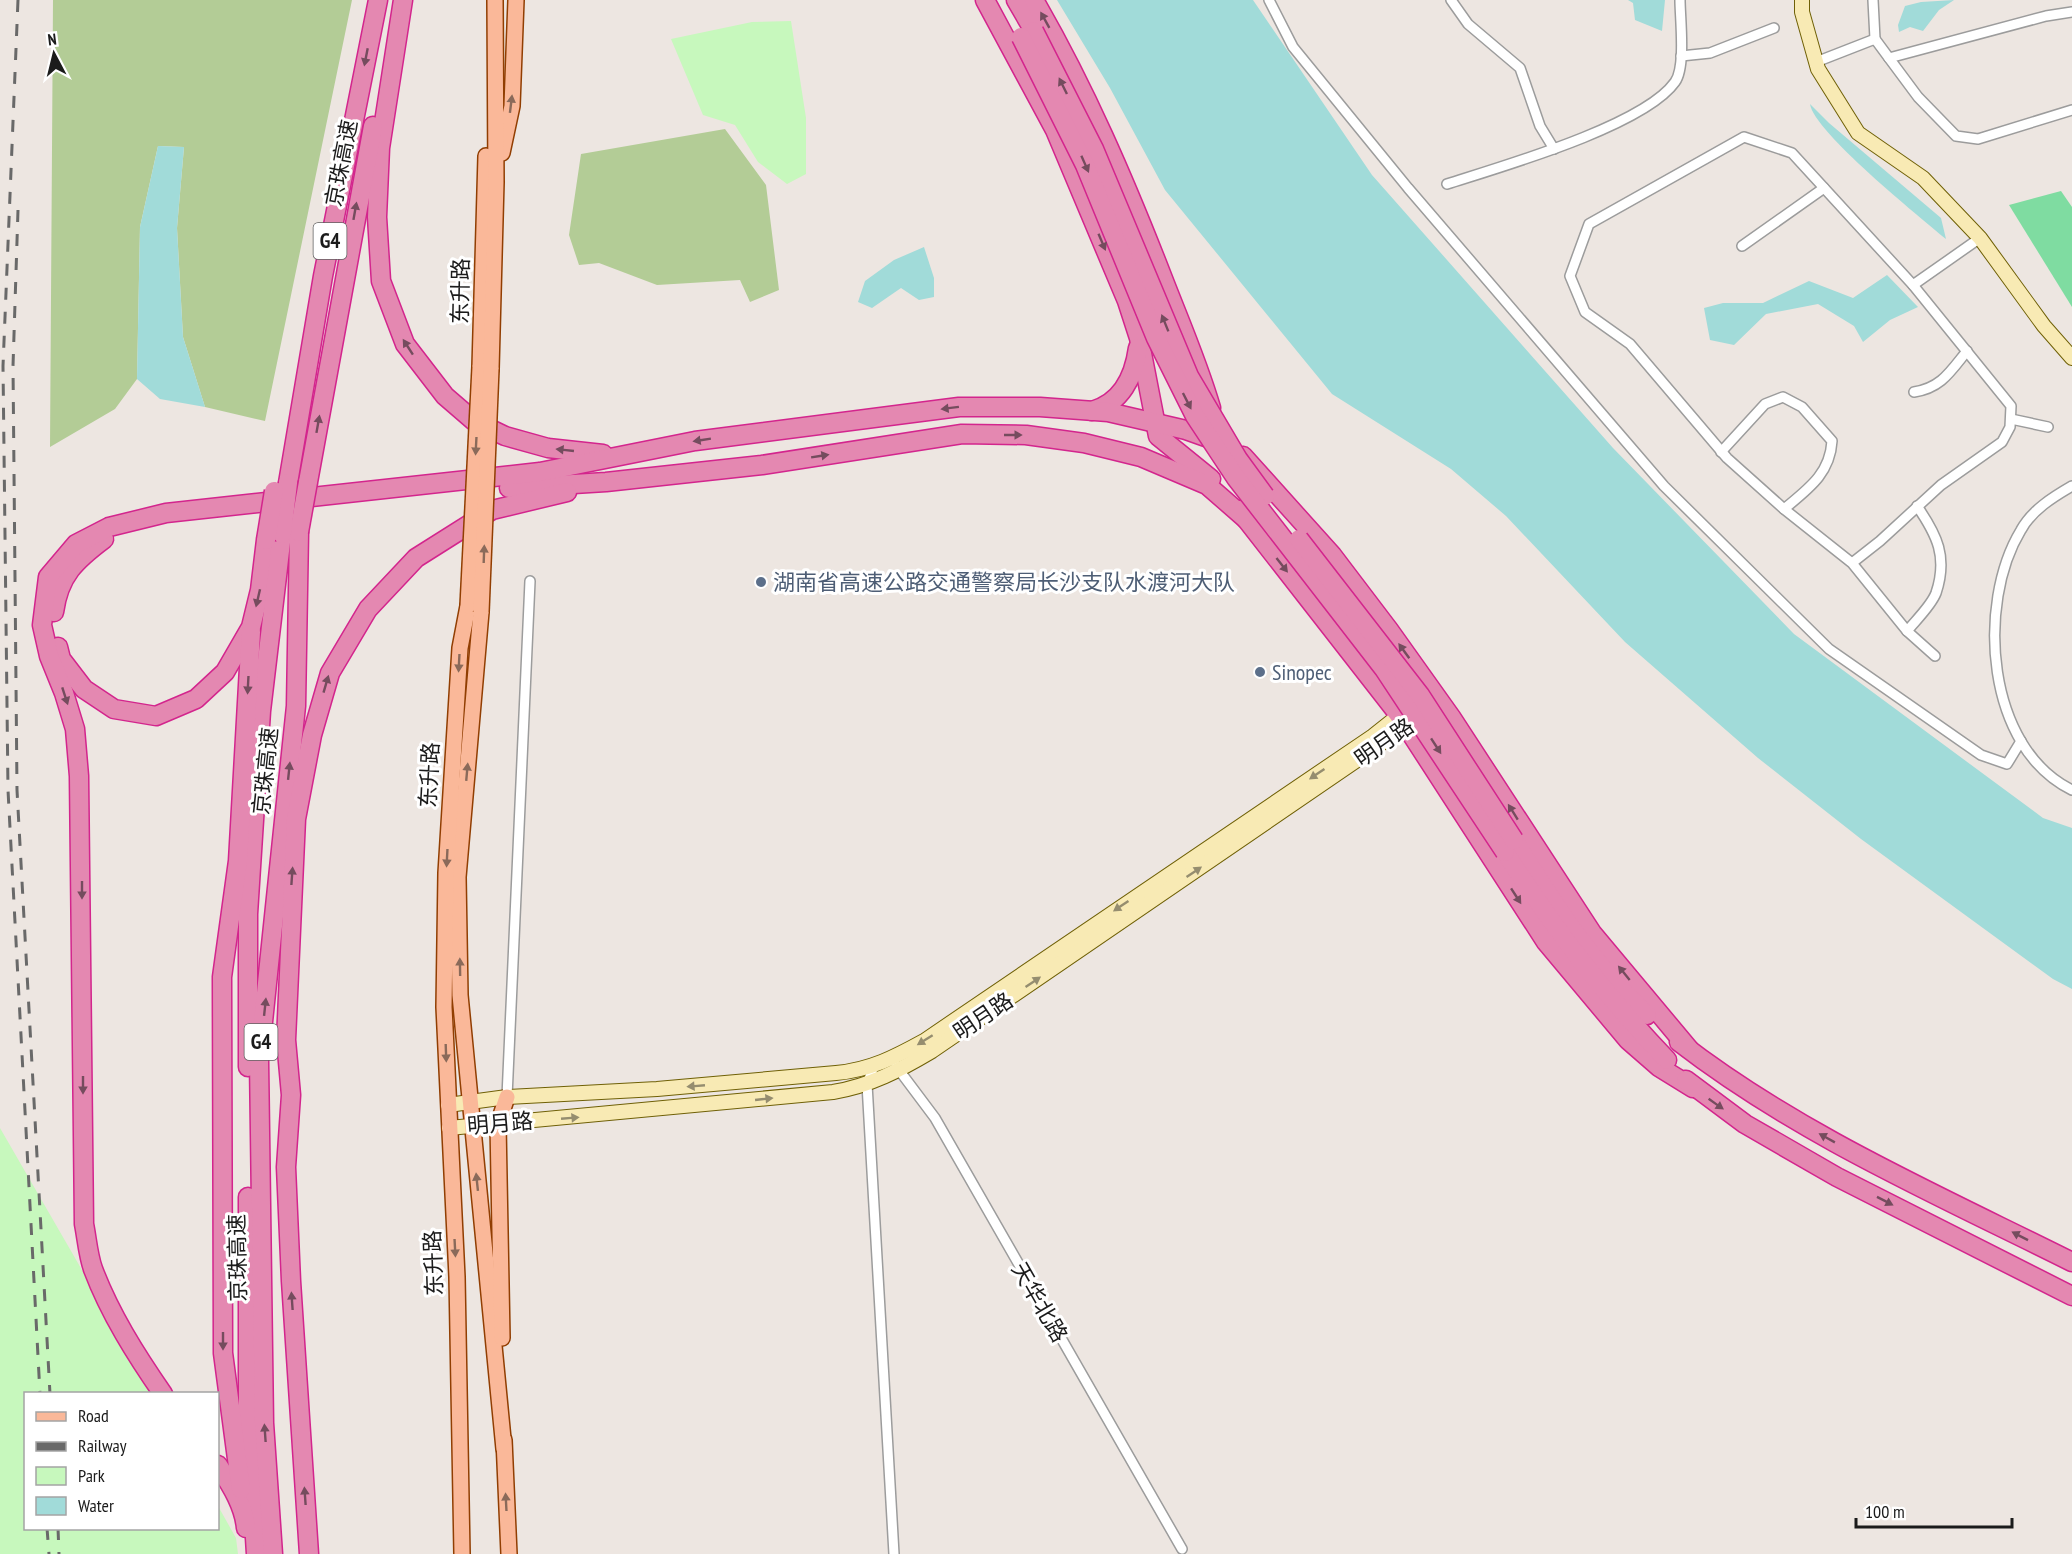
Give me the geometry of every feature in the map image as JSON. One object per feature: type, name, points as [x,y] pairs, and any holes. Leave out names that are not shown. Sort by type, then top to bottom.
[{"type":"highway","name":"京珠高速","points":[[273,1554],[264,1423],[259,1060],[296,706],[282,535],[281,487],[378,0]]},
{"type":"highway","name":"京珠高速","points":[[256,1554],[248,1424],[248,914],[261,711],[282,535],[308,482],[357,200],[401,0]]},
{"type":"highway","points":[[401,0],[381,148],[377,217],[381,281],[405,344],[445,396],[474,421],[506,436],[548,448],[623,456]]},
{"type":"highway","points":[[985,0],[1055,130],[1127,301],[1139,338],[1158,436],[1224,490],[1403,721],[1554,952],[1628,1040],[1659,1067],[1745,1125],[1837,1177],[2072,1296]]},
{"type":"highway","points":[[999,0],[1028,34]]},
{"type":"highway","points":[[1016,0],[1028,34],[1156,338],[1195,416],[1236,478],[1384,669],[1509,846],[1620,990],[1689,1049],[1804,1125],[2072,1262]]},
{"type":"highway","points":[[1034,0],[1085,95],[1135,207],[1202,377],[1220,442]]},
{"type":"highway","points":[[1091,411],[1103,408],[1123,391],[1136,359],[1139,338]]},
{"type":"highway","points":[[162,1392],[144,1367],[107,1301],[92,1267],[84,1224],[79,776],[75,729],[49,656],[42,625],[48,577],[76,544],[109,527],[166,513],[540,472],[695,441],[959,407],[1091,411],[1154,423],[1220,442],[1241,454],[1332,555],[1437,696],[1592,933],[1689,1049]]},
{"type":"highway","points":[[251,627],[225,672],[196,699],[156,716],[114,709],[84,689],[61,659],[52,626],[57,591],[75,561],[106,538],[146,526],[530,485],[606,482],[762,465],[962,434],[1026,435],[1084,442],[1141,457],[1207,485],[1246,519]]},
{"type":"highway","points":[[286,1167],[291,1095],[285,1040],[296,819],[312,735],[330,673],[368,609],[416,558],[492,510],[606,482]]},
{"type":"highway","points":[[249,1554],[223,1353],[222,977],[238,861],[251,627],[260,590],[282,535]]},
{"type":"highway","points":[[1509,846],[1573,954],[1625,1016],[1693,1088]]},
{"type":"highway","points":[[248,1424],[235,1290],[222,1099],[242,916],[252,849]]},
{"type":"highway","points":[[277,882],[282,920],[279,1004],[286,1167],[309,1554]]},
{"type":"highway","points":[[219,1467],[245,1517]]},
{"type":"main road","name":"东升路","points":[[486,368],[490,0]]},
{"type":"main road","name":"东升路","points":[[495,0],[496,182],[458,877],[460,995],[504,1449]]},
{"type":"main road","points":[[496,182],[512,106],[516,0]]},
{"type":"main road","name":"东升路","points":[[462,1554],[457,1277],[444,1007],[446,873],[460,648],[474,609]]},
{"type":"main road","name":"东升路","points":[[507,1097],[498,1124],[504,1449],[509,1554]]},
{"type":"street","points":[[1269,0],[1300,56],[1415,197],[1648,468],[1829,649],[1981,755],[2007,764],[2021,741]]},
{"type":"street","points":[[1451,0],[1468,24],[1520,68],[1540,126],[1554,149]]},
{"type":"street","points":[[1447,184],[1554,149],[1643,109],[1676,81],[1681,56],[1680,0]]},
{"type":"street","points":[[1802,0],[1802,12],[1818,69],[1858,133],[1923,178],[1980,238],[2044,326],[2072,358]]},
{"type":"street","points":[[1873,0],[1875,39],[1918,97],[1956,136],[1978,139],[2072,110]]},
{"type":"street","points":[[1889,58],[2046,16],[2072,12]]},
{"type":"street","points":[[1681,56],[1710,53],[1774,28]]},
{"type":"street","points":[[1816,62],[1875,39]]},
{"type":"street","points":[[1852,563],[1880,541],[1941,485],[2002,442],[2010,427],[2012,406],[1913,285],[1792,153],[1744,137],[1590,225],[1570,276],[1585,312],[1630,344],[1721,452],[1784,509],[1852,563],[1907,631],[1935,656]]},
{"type":"street","points":[[1742,246],[1824,188]]},
{"type":"street","points":[[1913,285],[1980,238]]},
{"type":"street","points":[[1914,392],[1932,389],[1950,373],[1967,351]]},
{"type":"street","points":[[1721,452],[1765,404],[1783,397],[1802,407],[1832,441],[1831,456],[1822,476],[1784,509]]},
{"type":"street","points":[[2011,419],[2048,427]]},
{"type":"street","points":[[2072,486],[2052,497],[2022,528],[2010,549],[1999,590],[1994,628],[1995,659],[2001,689],[2021,741],[2045,772],[2072,790]]},
{"type":"street","points":[[1907,631],[1935,595],[1941,559],[1937,536],[1917,506]]},
{"type":"street","points":[[507,1097],[530,581]]},
{"type":"street","name":"明月路","points":[[449,1128],[833,1092],[867,1083],[895,1065],[924,1041],[1373,736],[1403,721],[1437,696]]},
{"type":"street","name":"明月路","points":[[448,1105],[507,1097],[657,1089],[862,1071],[874,1066],[895,1065]]},
{"type":"street","name":"天华北路","points":[[895,1065],[935,1118],[1181,1551]]},
{"type":"street","points":[[874,1066],[867,1083],[894,1554]]},
{"type":"street","points":[[1181,1551],[1191,1554]]},
{"type":"green space","points":[[53,0],[352,0],[265,421],[205,407],[183,337],[177,228],[184,147],[158,146],[140,227],[137,379],[115,409],[50,447]]},
{"type":"green space","points":[[791,21],[806,118],[806,174],[787,184],[758,162],[735,125],[703,115],[671,39],[752,22]]},
{"type":"green space","points":[[725,129],[766,185],[779,290],[750,302],[740,280],[657,285],[599,263],[579,265],[569,235],[581,154]]},
{"type":"green space","points":[[2061,191],[2072,207],[2072,307],[2009,205]]},
{"type":"green space","points":[[0,1128],[152,1392],[24,1392],[24,1530],[219,1530],[219,1508],[236,1538],[238,1554],[0,1554]]},
{"type":"water","points":[[1057,0],[1253,0],[1372,175],[1613,448],[1794,634],[2043,818],[2072,828],[2072,989],[2053,979],[1861,839],[1758,758],[1625,642],[1506,516],[1451,469],[1332,394],[1165,190],[1110,88]]},
{"type":"water","points":[[1628,0],[1665,0],[1662,31],[1635,20],[1633,3]]},
{"type":"water","points":[[1954,0],[1939,10],[1923,31],[1910,27],[1899,32],[1898,25],[1905,6],[1921,2]]},
{"type":"water","points":[[1810,104],[1829,123],[1941,218],[1946,239],[1848,153],[1829,134],[1816,117]]},
{"type":"water","points":[[158,146],[184,147],[177,228],[183,337],[205,407],[160,399],[137,379],[140,227]]},
{"type":"water","points":[[924,247],[934,278],[934,297],[919,300],[901,288],[872,308],[858,302],[865,281],[894,260]]},
{"type":"water","points":[[1887,275],[1918,307],[1890,320],[1863,342],[1854,326],[1818,304],[1766,314],[1734,345],[1710,340],[1704,308],[1723,303],[1763,303],[1809,281],[1853,298]]},
{"type":"railway","points":[[18,0],[3,366],[8,790],[40,1392]]},
{"type":"railway","points":[[18,210],[13,366],[17,790],[50,1392]]},
{"type":"railway","points":[[47,1530],[49,1554]]},
{"type":"railway","points":[[58,1530],[59,1554]]},
{"type":"place","name":"湖南省高速公路交通警察局长沙支队水渡河大队","points":[[761,582]]},
{"type":"place","name":"Sinopec","points":[[1260,672]]}]
